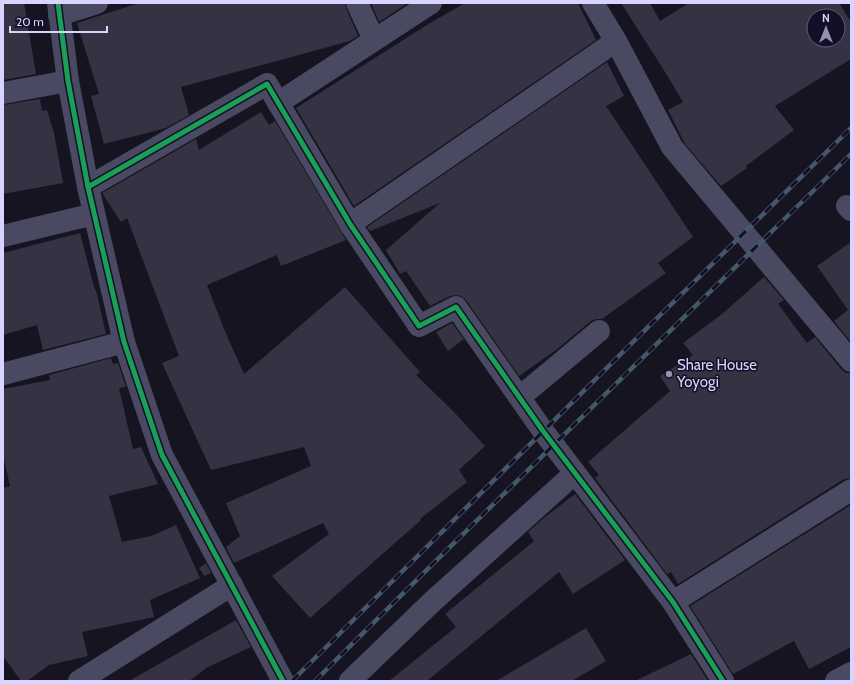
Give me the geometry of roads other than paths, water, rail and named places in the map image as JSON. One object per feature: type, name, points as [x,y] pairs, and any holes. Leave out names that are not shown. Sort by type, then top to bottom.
[{"type":"street","points":[[97,3],[59,9],[68,81],[88,187],[124,342],[162,455],[283,681]]},
{"type":"street","points":[[358,3],[374,40]]},
{"type":"street","points":[[278,103],[431,3]]},
{"type":"street","points":[[593,3],[616,41],[672,147],[851,361]]},
{"type":"street","points":[[350,224],[616,41]]},
{"type":"street","points":[[3,93],[68,81]]},
{"type":"street","points":[[88,187],[267,84],[350,224],[419,326],[456,307],[544,431],[673,602],[723,681]]},
{"type":"street","points":[[3,236],[94,214]]},
{"type":"street","points":[[520,396],[599,331]]},
{"type":"street","points":[[3,374],[124,342]]},
{"type":"street","points":[[350,681],[433,601],[575,473]]},
{"type":"street","points":[[673,602],[851,490]]},
{"type":"street","points":[[79,681],[232,585]]},
{"type":"street","points":[[836,681],[851,673]]},
{"type":"railway","points":[[292,681],[647,328],[851,128]]},
{"type":"railway","points":[[315,681],[851,154]]},
{"type":"place","name":"Share House Yoyogi","points":[[669,374]]}]
